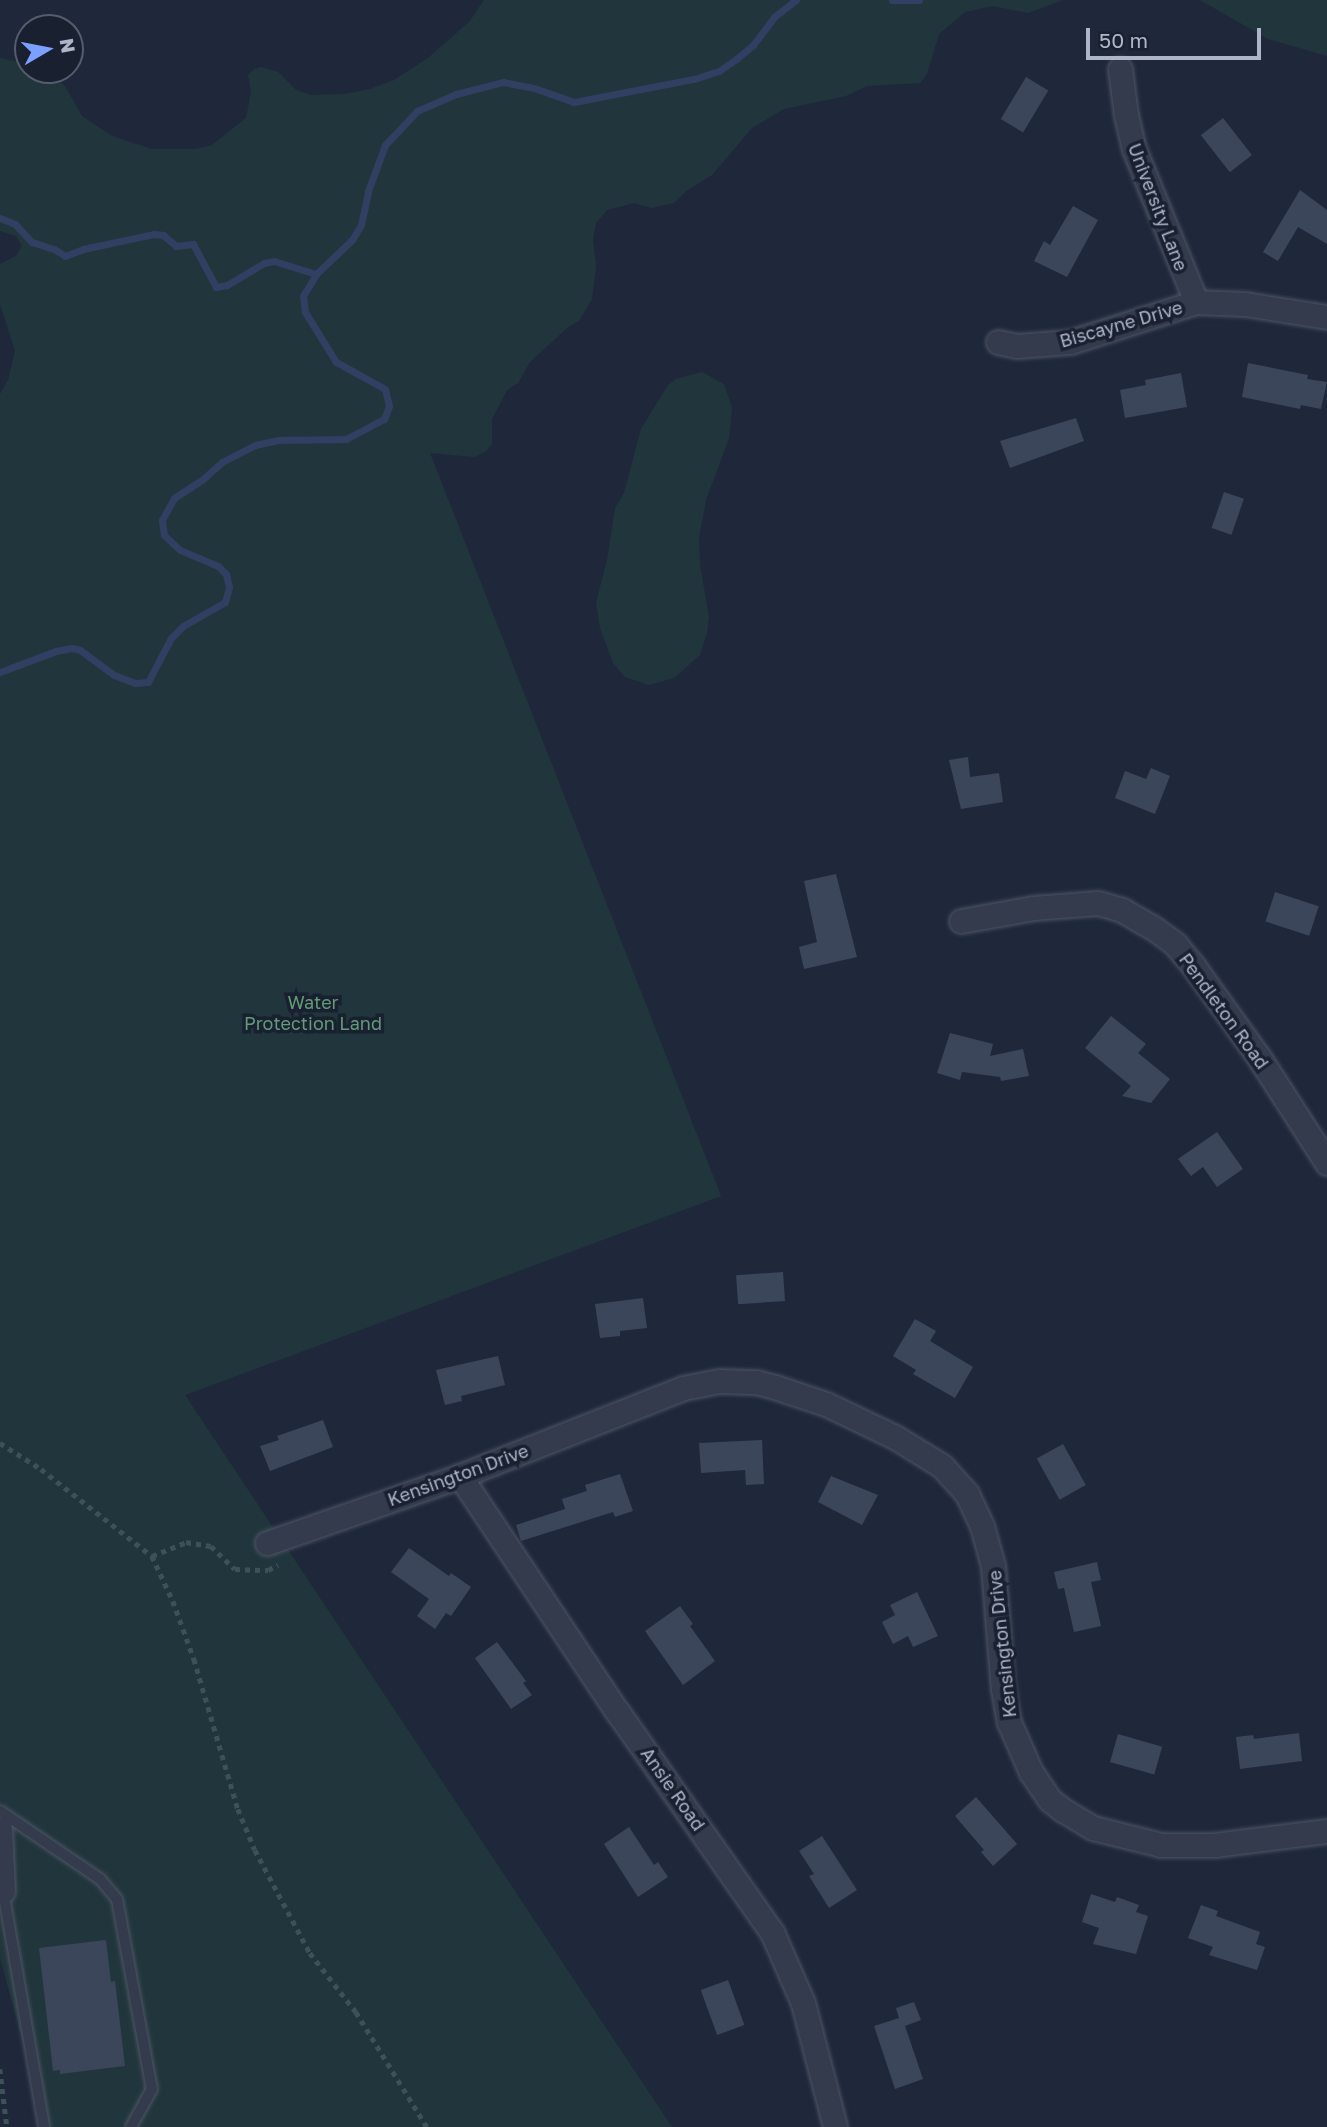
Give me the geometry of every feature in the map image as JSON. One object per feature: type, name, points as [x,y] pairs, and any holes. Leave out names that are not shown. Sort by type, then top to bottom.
[{"type":"street","name":"University Lane","points":[[1120,69],[1134,149],[1196,302]]},
{"type":"street","name":"Biscayne Drive","points":[[998,342],[1017,346],[1070,342],[1196,302],[1245,304],[1327,317]]},
{"type":"street","name":"Pendleton Road","points":[[961,921],[1033,908],[1098,903],[1122,910],[1152,927],[1175,944],[1194,967],[1260,1059],[1327,1163]]},
{"type":"street","name":"Kensington Drive","points":[[267,1543],[460,1476],[683,1388],[709,1382],[756,1382],[826,1404],[924,1453],[942,1466],[967,1494],[982,1526],[993,1566],[1003,1689],[1009,1722],[1024,1760],[1051,1800],[1078,1821],[1093,1828],[1161,1845],[1214,1844],[1327,1831]]},
{"type":"street","name":"Ansie Road","points":[[460,1476],[617,1711],[772,1932],[803,2003],[835,2127]]},
{"type":"street","points":[[0,1829],[3,1891]]},
{"type":"lane","points":[[0,1811],[100,1879],[117,1899],[152,2089],[131,2127]]},
{"type":"lane","points":[[3,1891],[44,2127]]},
{"type":"path","points":[[0,1443],[41,1468],[152,1556],[173,1601],[194,1659],[238,1809],[255,1850],[310,1953],[356,2012],[427,2127]]},
{"type":"path","points":[[152,1556],[186,1542],[211,1546],[235,1569],[268,1570],[287,1560]]},
{"type":"path","points":[[0,2069],[7,2127]]},
{"type":"green space","name":"Water Protection Land","points":[[484,0],[1063,0],[1028,13],[993,6],[965,12],[939,34],[927,74],[920,83],[867,86],[846,96],[784,109],[752,128],[712,175],[686,191],[674,203],[651,208],[634,203],[607,210],[596,223],[593,239],[596,266],[592,299],[579,321],[568,327],[530,362],[518,383],[507,390],[492,419],[492,444],[485,452],[474,457],[430,453],[721,1196],[185,1395],[672,2127],[46,2127],[0,1958],[0,394],[8,380],[15,351],[0,304],[0,264],[16,256],[22,246],[16,236],[0,231],[0,58],[14,61],[14,84],[63,84],[82,116],[112,136],[152,149],[195,149],[212,145],[246,118],[251,92],[248,75],[254,69],[261,67],[278,72],[296,90],[311,95],[345,94],[370,89],[394,80],[428,58],[469,22]]},
{"type":"green space","points":[[1200,0],[1327,0],[1327,56],[1268,39]]},
{"type":"green space","points":[[702,372],[724,384],[732,408],[729,438],[706,500],[699,538],[700,565],[709,617],[707,632],[700,655],[674,678],[649,685],[625,677],[613,663],[600,628],[596,602],[607,561],[615,508],[624,493],[641,429],[668,385],[676,379]]},
{"type":"building","points":[[1026,77],[1048,90],[1023,132],[1001,119]]},
{"type":"building","points":[[1223,118],[1252,155],[1230,172],[1201,135]]},
{"type":"building","points":[[1300,190],[1327,210],[1327,244],[1298,227],[1278,261],[1263,252]]},
{"type":"building","points":[[1073,206],[1098,220],[1067,277],[1034,261],[1044,241],[1050,245]]},
{"type":"building","points":[[1248,363],[1308,375],[1307,379],[1327,382],[1321,409],[1301,405],[1300,409],[1242,397]]},
{"type":"building","points":[[1181,373],[1187,407],[1125,418],[1120,390],[1146,385],[1145,380]]},
{"type":"building","points":[[1076,418],[1084,441],[1010,468],[1000,441]]},
{"type":"building","points":[[1224,492],[1244,499],[1231,535],[1212,528]]},
{"type":"building","points":[[968,757],[970,777],[999,773],[1003,802],[961,809],[949,760]]},
{"type":"building","points":[[1151,768],[1170,776],[1155,814],[1115,798],[1125,771],[1146,779]]},
{"type":"building","points":[[836,874],[857,957],[804,969],[799,947],[817,942],[804,881]]},
{"type":"building","points":[[1275,892],[1319,906],[1309,936],[1265,921]]},
{"type":"building","points":[[1111,1016],[1146,1044],[1138,1053],[1170,1079],[1151,1103],[1122,1096],[1131,1086],[1085,1048]]},
{"type":"building","points":[[950,1033],[993,1044],[990,1056],[1023,1049],[1029,1076],[1001,1081],[1000,1077],[962,1072],[960,1080],[937,1073]]},
{"type":"building","points":[[1217,1132],[1243,1169],[1217,1187],[1203,1167],[1191,1176],[1178,1159]]},
{"type":"building","points":[[783,1272],[785,1301],[738,1304],[736,1275]]},
{"type":"building","points":[[643,1298],[647,1328],[620,1331],[620,1336],[600,1338],[595,1304]]},
{"type":"building","points":[[915,1319],[936,1331],[930,1341],[973,1367],[955,1398],[913,1374],[916,1370],[893,1356]]},
{"type":"building","points":[[498,1356],[505,1385],[461,1396],[462,1401],[445,1405],[436,1370]]},
{"type":"building","points":[[323,1420],[333,1447],[270,1471],[260,1446],[279,1440],[277,1436]]},
{"type":"building","points":[[762,1440],[764,1484],[746,1485],[745,1470],[701,1473],[699,1443]]},
{"type":"building","points":[[1063,1444],[1086,1485],[1060,1500],[1037,1459]]},
{"type":"building","points":[[620,1474],[633,1511],[615,1517],[613,1512],[521,1541],[516,1525],[565,1509],[562,1499],[587,1491],[585,1485]]},
{"type":"building","points":[[831,1476],[878,1495],[862,1525],[818,1502]]},
{"type":"building","points":[[409,1548],[449,1576],[451,1573],[471,1587],[451,1616],[446,1613],[435,1629],[417,1616],[429,1599],[391,1572]]},
{"type":"building","points":[[1097,1562],[1101,1580],[1091,1582],[1101,1626],[1074,1632],[1064,1588],[1058,1589],[1054,1572]]},
{"type":"building","points":[[917,1592],[938,1636],[913,1647],[908,1636],[893,1644],[882,1622],[895,1615],[890,1605]]},
{"type":"building","points":[[680,1606],[693,1624],[690,1626],[715,1661],[683,1685],[645,1631]]},
{"type":"building","points":[[497,1642],[526,1681],[523,1683],[532,1695],[511,1709],[475,1658]]},
{"type":"building","points":[[1299,1733],[1302,1761],[1240,1769],[1236,1737],[1253,1735],[1254,1739]]},
{"type":"building","points":[[1118,1734],[1162,1747],[1154,1775],[1110,1762]]},
{"type":"building","points":[[976,1797],[1017,1844],[993,1866],[981,1852],[984,1850],[955,1816]]},
{"type":"building","points":[[629,1827],[654,1865],[658,1862],[668,1877],[638,1897],[604,1844]]},
{"type":"building","points":[[822,1836],[857,1890],[829,1908],[809,1876],[814,1874],[799,1851]]},
{"type":"building","points":[[1091,1894],[1115,1902],[1117,1897],[1139,1905],[1136,1912],[1148,1916],[1136,1954],[1093,1944],[1099,1928],[1082,1922]]},
{"type":"building","points":[[1201,1905],[1218,1911],[1216,1916],[1260,1932],[1256,1944],[1265,1947],[1257,1970],[1209,1955],[1213,1947],[1188,1938]]},
{"type":"building","points":[[106,1940],[111,1982],[115,1981],[125,2066],[60,2074],[60,2070],[53,2071],[39,1948]]},
{"type":"building","points":[[728,1980],[744,2025],[717,2035],[701,1990]]},
{"type":"building","points":[[914,2002],[921,2020],[905,2026],[923,2079],[895,2089],[874,2026],[899,2018],[896,2008]]},
{"type":"waterway","points":[[0,672],[56,651],[72,648],[80,650],[114,675],[135,683],[148,682],[171,638],[183,626],[225,602],[229,587],[226,574],[218,566],[180,550],[164,535],[162,520],[174,498],[202,480],[222,462],[255,445],[278,440],[346,439],[384,419],[389,406],[385,389],[336,362],[305,312],[303,296],[316,274],[352,240],[361,225],[368,191],[385,145],[417,111],[456,94],[503,82],[534,88],[574,102],[694,79],[719,71],[736,59],[753,45],[774,17],[796,0]]},
{"type":"waterway","points":[[892,0],[919,0]]},
{"type":"waterway","points":[[0,218],[15,224],[32,242],[54,249],[65,256],[83,249],[154,234],[163,235],[176,246],[193,244],[216,287],[227,285],[264,263],[274,261],[316,274]]}]
